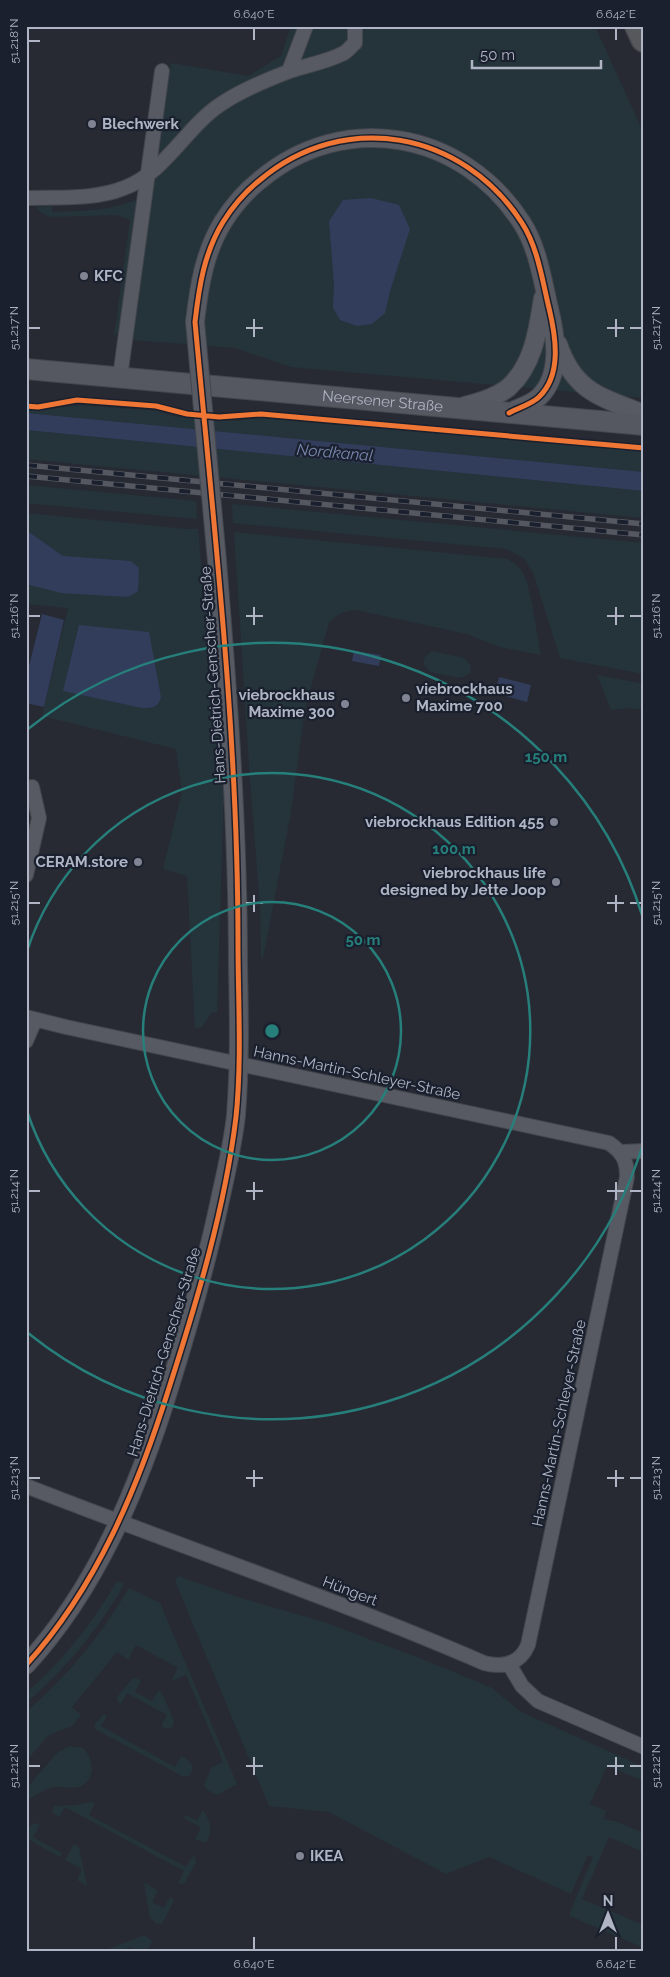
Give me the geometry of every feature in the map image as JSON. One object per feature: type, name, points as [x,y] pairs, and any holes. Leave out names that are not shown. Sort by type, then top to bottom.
[{"type":"highway","points":[[638,26],[644,39]]},
{"type":"main road","name":"Neersener Straße","points":[[26,369],[644,425]]},
{"type":"street","points":[[289,71],[306,26]]},
{"type":"street","points":[[26,198],[97,195],[125,188],[147,175],[191,129],[220,105],[253,86],[289,71],[344,53],[355,43],[355,26]]},
{"type":"street","points":[[120,377],[162,70]]},
{"type":"street","name":"Hans-Dietrich-Genscher-Straße","points":[[26,1665],[77,1598],[118,1522],[140,1472],[159,1421],[207,1262],[236,1117],[239,1064],[238,896],[232,756],[217,561],[195,322],[199,288],[207,254],[223,221],[247,191],[274,168],[305,151],[338,140],[374,137],[405,140],[438,150],[468,166],[500,192],[523,224],[538,259],[556,336],[554,367],[549,386],[538,399],[509,413]]},
{"type":"street","name":"Hans-Dietrich-Genscher-Straße","points":[[460,408],[488,399],[508,388],[524,370],[533,350],[544,290]]},
{"type":"street","points":[[556,336],[564,362],[579,383],[600,397],[644,414]]},
{"type":"street","points":[[26,874],[40,818],[32,787]]},
{"type":"street","points":[[26,1041],[30,1018]]},
{"type":"street","name":"Hanns-Martin-Schleyer-Straße","points":[[30,1018],[609,1143],[621,1152],[627,1163],[627,1177],[530,1636],[524,1652],[515,1662],[509,1664]]},
{"type":"street","name":"Hanns-Martin-Schleyer-Straße","points":[[621,1152],[644,1151]]},
{"type":"street","name":"Hüngert","points":[[26,1486],[364,1613],[484,1663],[497,1666],[509,1664]]},
{"type":"street","points":[[509,1664],[522,1686],[538,1701],[644,1747]]},
{"type":"shaded area","points":[[291,26],[595,26],[644,134],[644,398],[291,367],[235,348],[132,340],[171,63],[248,76],[281,56]]},
{"type":"shaded area","points":[[141,198],[122,330],[114,336],[130,220],[117,215],[51,217],[43,214],[36,207],[52,206],[52,212],[86,211],[119,206]]},
{"type":"shaded area","points":[[80,405],[157,411],[176,417],[236,421],[261,418],[644,451],[644,472],[26,413],[26,409],[41,410]]},
{"type":"shaded area","points":[[26,430],[644,491],[644,518],[26,459]]},
{"type":"shaded area","points":[[26,485],[196,501],[197,519],[26,503]]},
{"type":"shaded area","points":[[232,504],[644,543],[644,674],[560,658],[534,575],[525,559],[507,549],[233,523]]},
{"type":"shaded area","points":[[26,513],[198,529],[202,574],[207,590],[209,590],[224,788],[217,1013],[212,1012],[202,1027],[195,1028],[187,876],[163,869],[182,792],[176,749],[42,716],[68,608],[26,604]]},
{"type":"shaded area","points":[[234,532],[507,559],[519,567],[525,578],[531,599],[541,655],[500,647],[467,634],[356,610],[341,614],[329,623],[305,708],[291,812],[263,958],[261,958],[260,907]]},
{"type":"shaded area","points":[[432,651],[464,658],[470,664],[471,673],[460,678],[430,672],[423,663],[425,657]]},
{"type":"shaded area","points":[[597,675],[644,684],[644,710],[630,708],[611,710]]},
{"type":"shaded area","points":[[178,1576],[238,1597],[324,1622],[427,1661],[492,1688],[521,1712],[644,1767],[644,1781],[607,1766],[590,1804],[606,1811],[603,1819],[614,1821],[644,1833],[644,1852],[609,1837],[582,1899],[644,1925],[644,1948],[570,1916],[593,1857],[588,1855],[571,1894],[489,1857],[446,1874],[329,1812],[269,1806],[175,1581]]},
{"type":"shaded area","points":[[117,1581],[124,1584],[104,1617],[68,1663],[26,1703],[26,1693],[40,1681],[76,1641]]},
{"type":"shaded area","points":[[129,1588],[160,1603],[237,1784],[217,1795],[206,1789],[204,1784],[210,1768],[223,1762],[186,1675],[174,1680],[172,1679],[178,1668],[136,1645],[128,1660],[117,1652],[72,1707],[81,1715],[72,1726],[49,1735],[26,1761],[26,1712],[56,1684],[83,1654]]},
{"type":"shaded area","points":[[133,1678],[141,1681],[135,1692],[152,1701],[158,1691],[161,1691],[174,1721],[173,1727],[166,1729],[161,1726],[167,1715],[127,1693],[121,1704],[118,1702],[117,1697]]},
{"type":"shaded area","points":[[104,1714],[107,1716],[101,1726],[175,1767],[181,1756],[187,1760],[192,1767],[189,1776],[182,1776],[95,1729],[95,1724]]},
{"type":"shaded area","points":[[69,1746],[83,1748],[90,1758],[92,1769],[88,1780],[78,1787],[54,1787],[47,1789],[26,1802],[26,1789],[57,1753]]},
{"type":"shaded area","points":[[95,1803],[89,1815],[186,1867],[193,1856],[195,1857],[196,1863],[185,1882],[183,1884],[178,1883],[184,1871],[65,1807],[59,1817],[52,1812],[54,1806]]},
{"type":"shaded area","points":[[203,1810],[208,1818],[210,1827],[208,1839],[205,1843],[195,1839],[201,1828],[184,1818],[186,1815],[197,1821]]},
{"type":"shaded area","points":[[33,1823],[40,1825],[33,1837],[62,1853],[60,1857],[26,1838],[26,1830]]},
{"type":"shaded area","points":[[74,1844],[79,1847],[87,1886],[77,1880],[82,1869],[65,1860]]},
{"type":"shaded area","points":[[144,1882],[158,1891],[152,1902],[164,1908],[170,1897],[174,1901],[162,1924],[157,1924],[150,1918]]},
{"type":"shaded area","points":[[144,1935],[152,1941],[148,1951],[135,1951],[128,1947],[126,1951],[106,1950]]},
{"type":"water","points":[[371,198],[399,205],[410,229],[385,313],[372,324],[357,326],[340,320],[333,308],[334,285],[329,221],[343,200]]},
{"type":"water","name":"Nordkanal","points":[[26,413],[644,472],[644,491],[26,430]]},
{"type":"water","points":[[26,530],[63,556],[131,561],[139,568],[138,591],[128,597],[61,593],[26,584]]},
{"type":"water","points":[[42,614],[64,620],[44,707],[26,703],[26,678]]},
{"type":"water","points":[[79,625],[149,632],[161,697],[160,701],[152,707],[142,708],[63,691]]},
{"type":"water","points":[[354,651],[381,655],[379,666],[352,661]]},
{"type":"water","points":[[499,677],[531,685],[527,702],[495,693]]},
{"type":"railway","points":[[26,465],[644,524]]},
{"type":"railway","points":[[26,476],[644,535]]},
{"type":"cycle path","points":[[26,1665],[74,1603],[94,1569],[129,1499],[144,1462],[200,1288],[225,1185],[236,1117],[239,1030],[234,787],[224,632],[195,322],[207,258],[211,246],[231,210],[260,180],[293,158],[328,144],[364,138],[400,140],[435,150],[468,167],[497,192],[522,223],[532,243],[539,264],[552,319],[555,355],[551,378],[539,397],[509,413]]},
{"type":"cycle path","points":[[26,406],[38,407],[77,400],[156,406],[187,414],[219,417],[261,414],[644,448]]},
{"type":"place","name":"Blechwerk","points":[[92,124]]},
{"type":"place","name":"KFC","points":[[84,276]]},
{"type":"place","name":"viebrockhaus Maxime 700","points":[[406,698]]},
{"type":"place","name":"viebrockhaus Maxime 300","points":[[345,704]]},
{"type":"place","name":"viebrockhaus Edition 455","points":[[554,822]]},
{"type":"place","name":"CERAM.store","points":[[138,862]]},
{"type":"place","name":"viebrockhaus life designed by Jette Joop","points":[[556,882]]},
{"type":"place","name":"IKEA","points":[[300,1856]]}]
